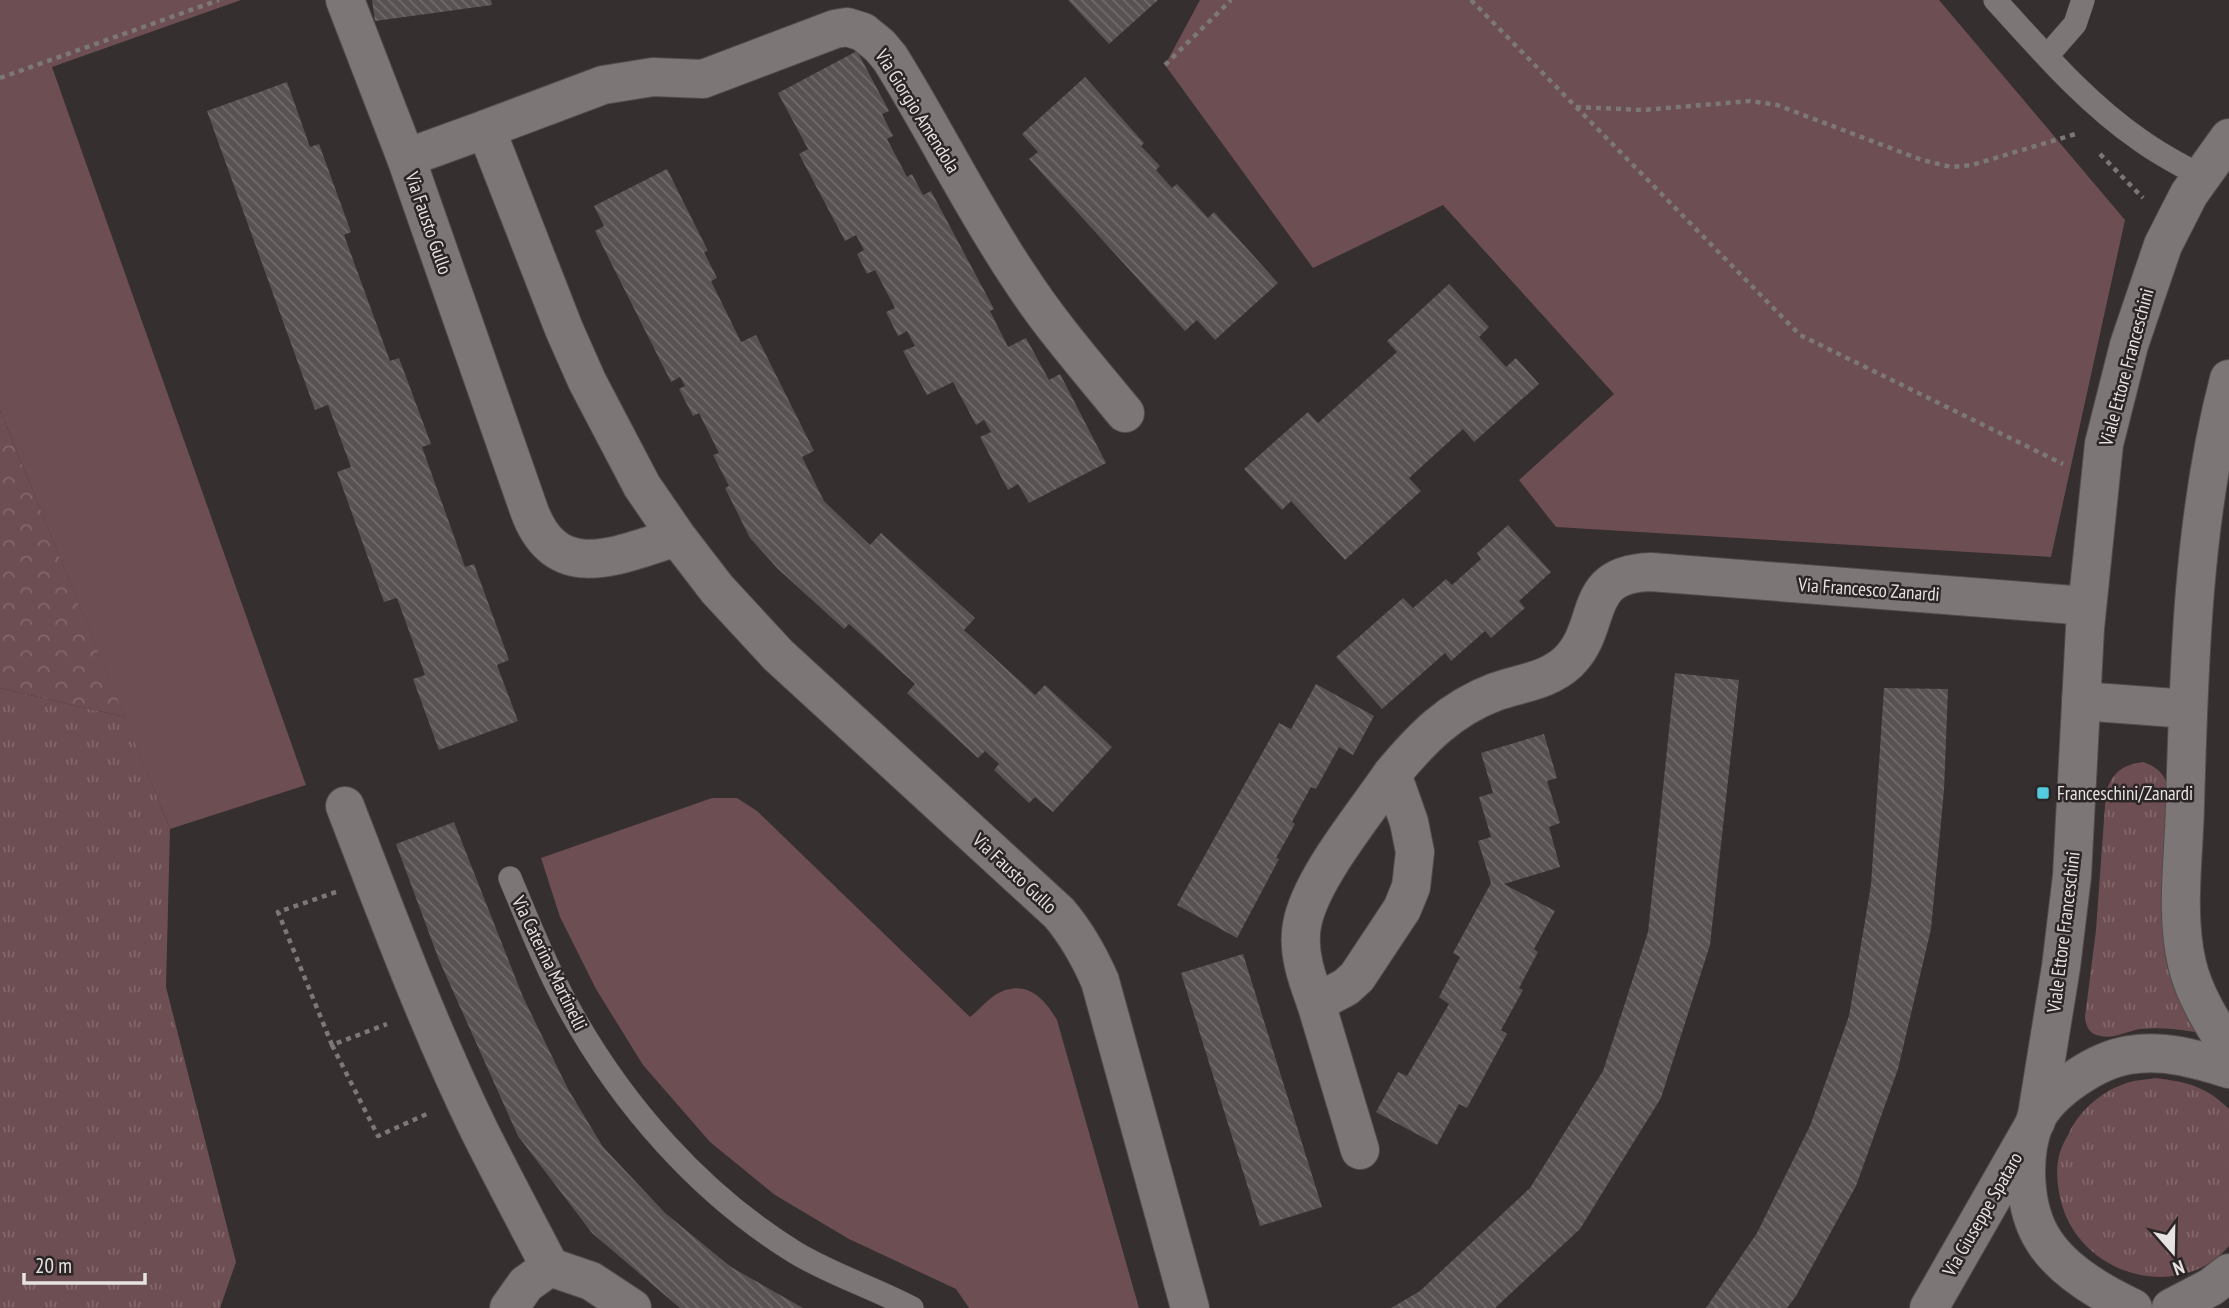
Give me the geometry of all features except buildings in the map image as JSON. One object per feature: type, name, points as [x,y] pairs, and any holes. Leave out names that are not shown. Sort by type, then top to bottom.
[{"type":"street","points":[[345,0],[406,158]]},
{"type":"street","name":"Via Giorgio Amendola","points":[[486,129],[603,85],[653,77],[703,79],[821,33],[847,27],[855,29],[873,40],[890,58],[1021,281],[1125,413]]},
{"type":"street","name":"Via Fausto Gullo","points":[[677,537],[613,555],[579,559],[558,552],[542,538],[529,510],[406,158],[486,129],[587,381],[642,486],[677,537],[717,589],[778,655],[1073,929],[1100,981],[1190,1308]]},
{"type":"street","name":"Viale Ettore Franceschini","points":[[2133,1308],[2091,1284],[2058,1258],[2043,1241],[2033,1220],[2027,1179],[2030,1140],[2036,1121],[2061,967],[2072,876],[2087,607],[2099,477],[2106,434],[2126,355],[2147,288],[2171,227],[2201,176],[2229,138]]},
{"type":"street","points":[[2229,379],[2207,478],[2188,709],[2182,881],[2183,943],[2191,978],[2204,1007],[2229,1049]]},
{"type":"street","name":"Via Francesco Zanardi","points":[[1360,1150],[1307,979],[1301,927],[1306,908],[1322,875],[1392,774],[1422,738],[1455,711],[1496,692],[1559,669],[1576,652],[1598,596],[1609,584],[1624,576],[1651,572],[2087,607]]},
{"type":"street","points":[[2081,701],[2188,709]]},
{"type":"street","points":[[1316,1003],[1346,988],[1357,977],[1402,909],[1411,887],[1415,852],[1409,822],[1392,774]]},
{"type":"street","points":[[345,806],[426,1010],[464,1096],[550,1267],[591,1281],[632,1308]]},
{"type":"street","points":[[2036,1121],[2052,1098],[2063,1088],[2088,1071],[2116,1058],[2156,1053],[2192,1058],[2229,1069]]},
{"type":"street","name":"Via Giuseppe Spataro","points":[[1929,1308],[2036,1121]]},
{"type":"street","points":[[509,1308],[526,1284],[550,1267]]},
{"type":"street","points":[[2171,1308],[2211,1287],[2229,1273]]},
{"type":"lane","points":[[1995,0],[2047,57],[2097,104],[2138,139],[2201,176]]},
{"type":"lane","points":[[2047,57],[2075,24],[2083,0]]},
{"type":"lane","name":"Via Caterina Martinelli","points":[[510,878],[566,1004],[605,1068],[656,1134],[737,1211],[787,1247],[829,1270],[912,1308]]},
{"type":"path","points":[[0,78],[219,0]]},
{"type":"path","points":[[1165,65],[1231,0]]},
{"type":"path","points":[[1471,0],[1800,335],[2063,464],[2099,477]]},
{"type":"path","points":[[1575,107],[1643,110],[1750,101],[1763,103],[1812,117],[1922,160],[1951,167],[1972,165],[2080,133]]},
{"type":"path","points":[[2098,152],[2171,227]]},
{"type":"path","points":[[373,878],[278,912],[332,1045],[378,1136],[464,1096]]},
{"type":"path","points":[[332,1045],[426,1010]]},
{"type":"green space","points":[[0,0],[241,0],[52,67],[306,785],[170,829],[0,410]]},
{"type":"green space","points":[[1200,0],[1939,0],[2125,220],[2051,557],[1556,527],[1519,480],[1614,394],[1443,205],[1313,268],[1165,65]]},
{"type":"green space","points":[[0,410],[125,717],[0,688]]},
{"type":"green space","points":[[0,688],[125,717],[170,829],[166,987],[236,1262],[220,1308],[0,1308]]},
{"type":"green space","points":[[2143,762],[2165,778],[2171,797],[2162,930],[2171,969],[2195,1032],[2147,1028],[2101,1036],[2089,1030],[2085,1017],[2096,930],[2106,792],[2119,771],[2129,765]]},
{"type":"green space","points":[[712,798],[737,798],[757,811],[970,1017],[995,995],[1015,988],[1032,992],[1045,1004],[1057,1020],[1139,1308],[969,1308],[956,1289],[849,1239],[775,1195],[710,1142],[643,1065],[596,989],[560,917],[541,858]]},
{"type":"green space","points":[[2155,1078],[2195,1086],[2221,1101],[2229,1109],[2229,1246],[2213,1261],[2191,1272],[2169,1277],[2146,1276],[2124,1270],[2103,1260],[2085,1245],[2071,1227],[2062,1205],[2057,1178],[2058,1158],[2062,1147],[2073,1125],[2085,1110],[2099,1097],[2115,1088]]},
{"type":"place","name":"Franceschini/Zanardi","points":[[2043,793]]}]
